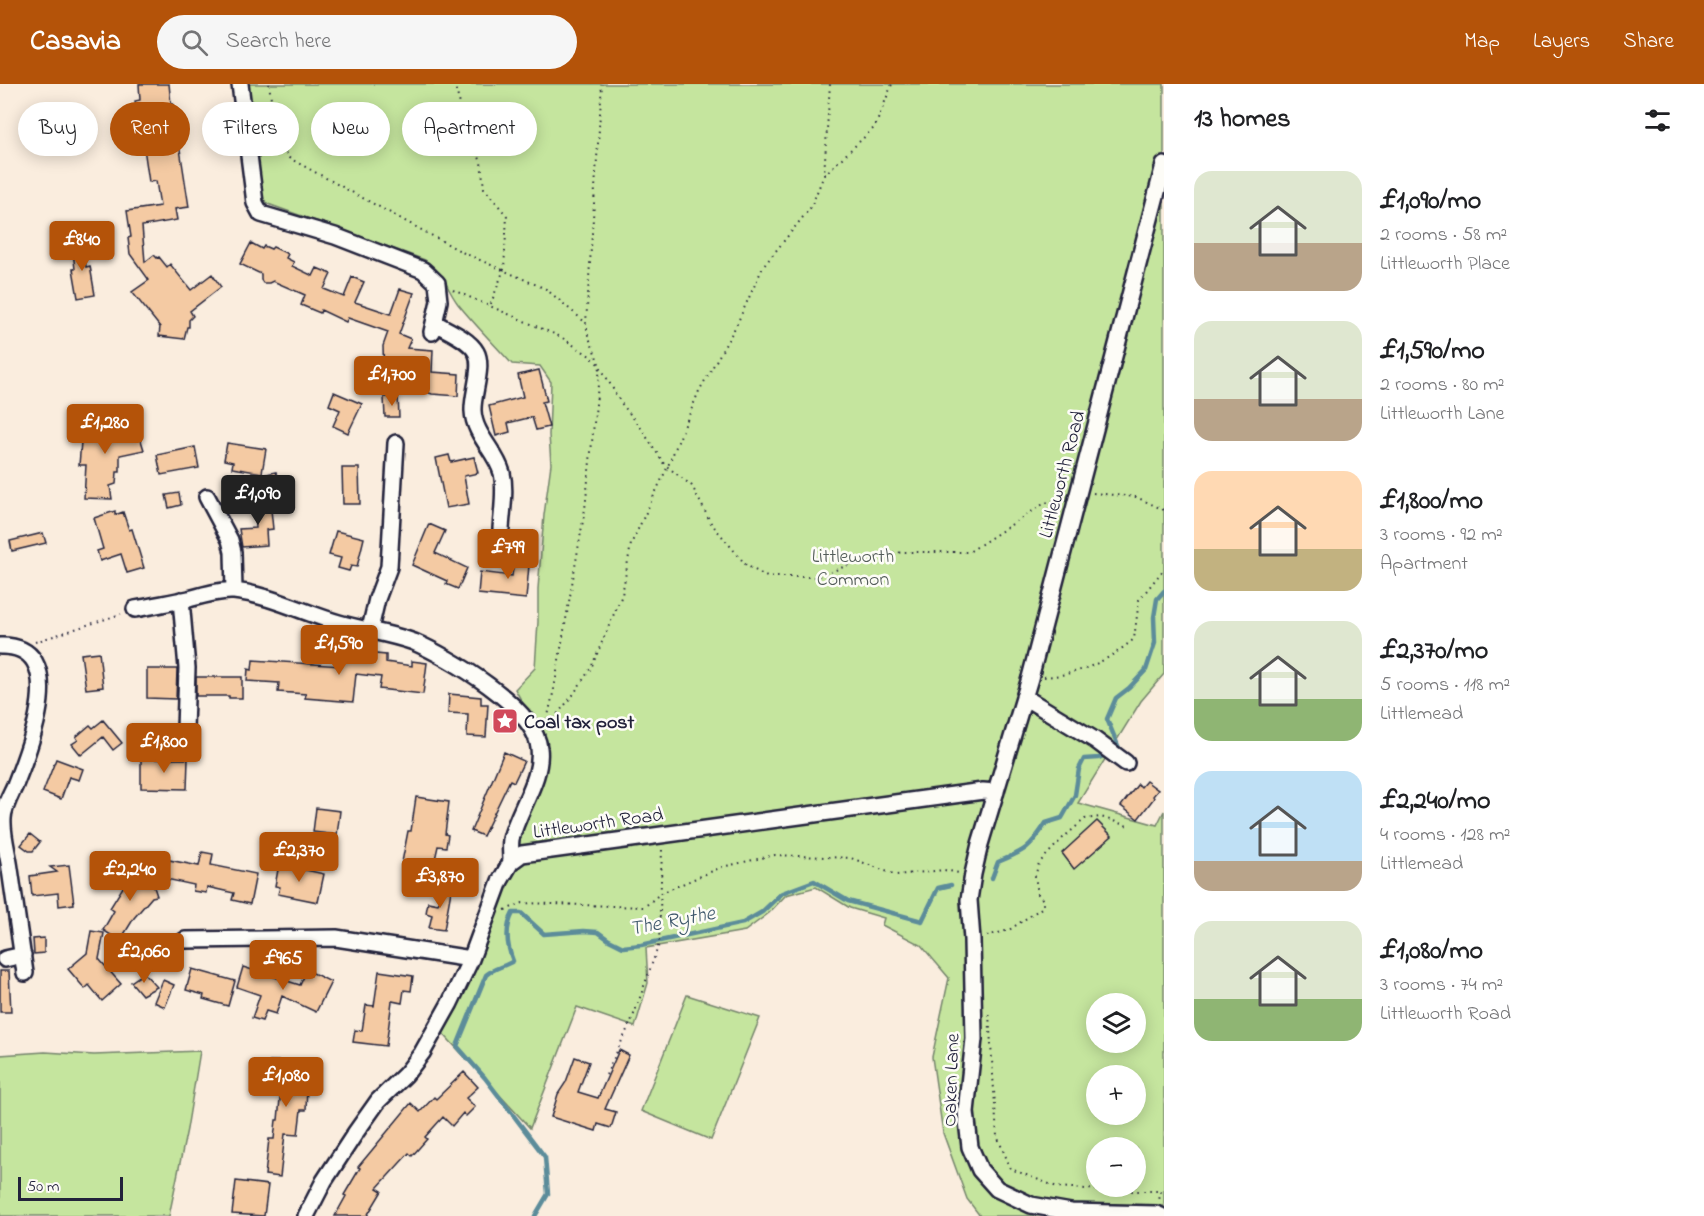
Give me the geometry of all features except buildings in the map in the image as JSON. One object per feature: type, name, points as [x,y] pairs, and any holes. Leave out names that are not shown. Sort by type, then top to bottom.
[{"type":"street","points":[[240,84],[255,203],[261,214],[335,236],[423,270],[437,283],[439,301],[433,328],[469,344],[476,351],[479,360],[473,410],[476,426],[502,472],[501,529]]},
{"type":"street","name":"Littleworth Road","points":[[972,940],[969,900],[980,844],[1030,678],[1164,165]]},
{"type":"street","points":[[370,629],[377,599],[389,567],[396,443]]},
{"type":"street","points":[[209,495],[231,546],[234,591]]},
{"type":"street","points":[[135,609],[218,592],[234,591],[265,598],[341,624],[370,629],[413,642],[458,664],[499,693],[534,730],[539,748],[537,772],[511,841],[511,862],[500,880],[471,959],[422,1053],[406,1074],[372,1109],[324,1181],[306,1216]]},
{"type":"street","points":[[181,600],[187,668],[185,729]]},
{"type":"street","points":[[0,646],[18,648],[31,656],[41,680],[40,704],[30,741],[3,819],[25,973]]},
{"type":"street","points":[[1024,696],[1122,760]]},
{"type":"street","name":"Littleworth Road","points":[[511,862],[522,854],[983,791],[996,792]]},
{"type":"street","points":[[184,940],[336,938],[471,959]]},
{"type":"street","name":"Oaken Lane","points":[[972,940],[974,1039],[966,1112],[970,1147],[980,1170],[997,1189],[1031,1205],[1071,1212],[1159,1215]]},
{"type":"street","points":[[5,959],[23,955]]},
{"type":"path","points":[[268,84],[277,141],[289,158],[464,253],[546,289],[586,323]]},
{"type":"path","points":[[454,84],[481,162],[484,188],[507,216],[504,269],[490,306]]},
{"type":"path","points":[[602,84],[586,323],[588,335],[600,366],[621,403],[639,424],[664,464],[692,486],[711,523],[746,565],[767,577],[818,577],[871,556],[904,552],[969,552],[1045,502],[1078,495],[1097,493],[1136,497],[1164,510]]},
{"type":"path","points":[[600,366],[585,509],[554,688],[544,730],[573,695],[591,668],[622,595],[631,544],[668,466],[699,391],[736,326],[763,267],[811,207],[824,175],[830,84]]},
{"type":"path","points":[[824,175],[875,127],[892,84]]},
{"type":"path","points":[[437,283],[561,337],[590,356],[600,366]]},
{"type":"path","points":[[1030,678],[1060,676],[1097,665],[1134,639],[1139,600],[1164,569]]},
{"type":"path","points":[[18,648],[135,609]]},
{"type":"path","points":[[972,940],[1009,930],[1044,907],[1038,894],[1035,876],[1039,863],[1085,819],[1101,817],[1128,826]]},
{"type":"path","points":[[606,1075],[633,1017],[659,944],[663,834]]},
{"type":"path","points":[[490,909],[507,910],[523,903],[644,907],[661,893],[722,867],[775,855],[851,858],[896,875],[944,870],[973,874]]},
{"type":"path","points":[[989,1004],[998,1136],[1011,1169],[1057,1187],[1161,1191],[1159,1215]]},
{"type":"green space","name":"Littleworth Common","points":[[246,84],[1164,84],[1164,674],[1141,701],[1078,803],[1157,825],[1164,811],[1164,1216],[980,1216],[967,1199],[943,1133],[932,1057],[949,978],[921,945],[882,925],[884,918],[850,908],[816,887],[786,895],[769,913],[745,931],[646,948],[648,983],[635,1027],[577,1007],[530,1128],[438,1028],[471,959],[537,772],[530,716],[515,689],[535,668],[538,589],[551,464],[549,435],[551,382],[540,366],[512,364],[464,312],[441,275],[425,260],[268,204],[259,189],[255,156],[299,156],[299,102],[248,102]]},
{"type":"green space","points":[[687,995],[760,1018],[711,1140],[641,1111]]},
{"type":"green space","points":[[200,1051],[169,1216],[0,1216],[0,1055],[45,1052],[94,1055]]},
{"type":"waterway","name":"The Rythe","points":[[1114,750],[1119,748],[1107,719],[1116,698],[1146,670],[1155,643],[1154,617],[1157,599],[1164,591]]},
{"type":"waterway","name":"The Rythe","points":[[992,878],[998,862],[1026,848],[1046,823],[1062,818],[1075,795],[1079,769],[1084,759],[1099,758],[1107,754]]},
{"type":"waterway","name":"The Rythe","points":[[535,1216],[548,1194],[545,1157],[485,1078],[457,1046],[486,975],[513,961],[508,937],[513,913],[521,913],[544,934],[598,932],[623,947],[743,923],[762,912],[782,893],[814,881],[848,901],[922,921],[938,888],[951,885]]},
{"type":"place","name":"Coal tax post","points":[[505,721]]}]
